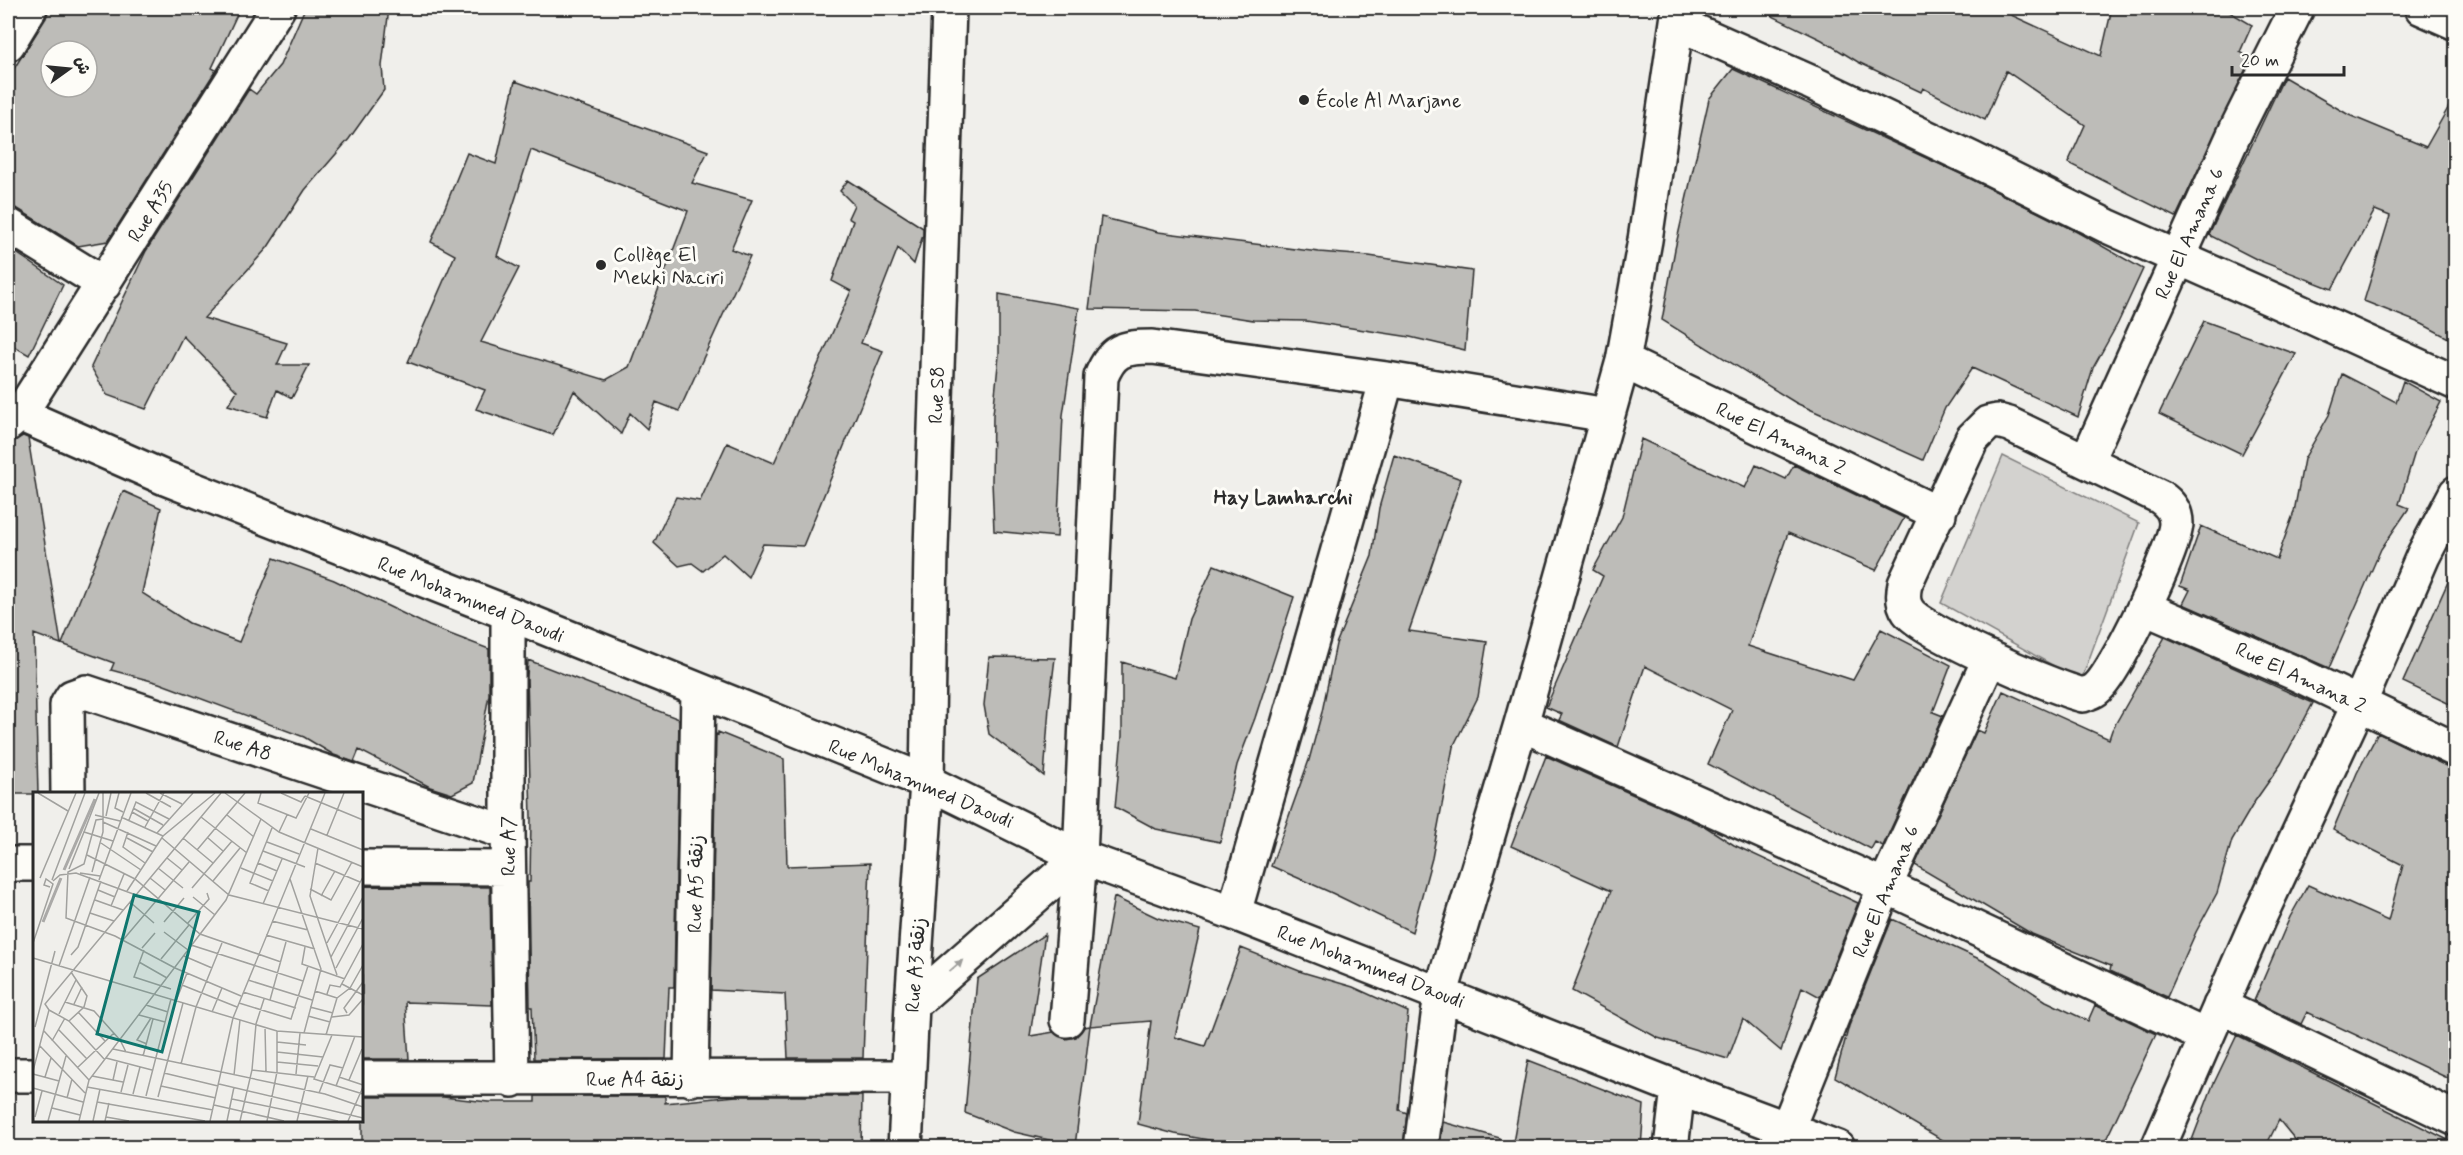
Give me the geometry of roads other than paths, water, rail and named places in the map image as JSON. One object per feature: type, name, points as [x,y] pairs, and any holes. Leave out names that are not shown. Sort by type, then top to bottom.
[{"type":"street","points":[[8,44],[30,8]]},
{"type":"street","name":"Rue A35","points":[[12,416],[104,284],[278,8]]},
{"type":"street","name":"Rue S8","points":[[927,782],[931,549],[949,8]]},
{"type":"street","name":"Rue El Amana 6","points":[[2086,460],[2237,128],[2296,8]]},
{"type":"street","points":[[2422,8],[2456,23]]},
{"type":"street","points":[[1421,1148],[1441,993],[1521,724],[1623,361],[1645,240],[1678,15],[2177,259],[2456,383]]},
{"type":"street","points":[[8,225],[104,284]]},
{"type":"street","points":[[1067,1020],[1080,857],[1101,377],[1107,362],[1115,354],[1126,349],[1152,348],[1387,379],[1607,415]]},
{"type":"street","name":"Rue El Amana 2","points":[[1623,361],[1939,514]]},
{"type":"street","points":[[1234,913],[1387,379]]},
{"type":"street","name":"Rue Mohammed Daoudi","points":[[12,416],[927,782],[1080,857],[1234,913],[1678,1088],[1788,1127],[1838,1148]]},
{"type":"street","points":[[1998,421],[2009,424],[2086,460],[2168,502],[2175,513],[2176,524],[2174,537],[2145,608],[2108,674],[2096,689],[2083,695],[2050,684],[1990,658],[1926,626],[1907,610],[1903,596],[1905,584],[1972,439],[1988,423],[1998,421]]},
{"type":"street","points":[[2158,1148],[2205,1036],[2325,772],[2359,704],[2423,556],[2456,493]]},
{"type":"street","name":"Rue El Amana 2","points":[[2145,608],[2297,674],[2456,750]]},
{"type":"street","name":"Rue A7","points":[[508,613],[508,868],[512,1080]]},
{"type":"street","name":"Rue El Amana 6","points":[[1788,1127],[1885,886],[1990,658]]},
{"type":"street","name":"Rue A5 زنقة","points":[[691,1079],[698,690]]},
{"type":"street","name":"Rue A8","points":[[68,792],[67,705],[72,697],[86,692],[508,833]]},
{"type":"street","points":[[1521,724],[1885,886],[2205,1036]]},
{"type":"street","name":"Rue A3 زنقة","points":[[905,1148],[927,782]]},
{"type":"street","points":[[912,1005],[1080,857]]},
{"type":"street","points":[[8,864],[33,864]]},
{"type":"street","points":[[363,867],[508,868]]},
{"type":"street","points":[[2220,1006],[2456,1119]]},
{"type":"street","points":[[8,1075],[33,1075]]},
{"type":"street","name":"Rue A4 زنقة","points":[[363,1078],[512,1080],[908,1077]]},
{"type":"street","points":[[1671,1148],[1678,1088]]},
{"type":"place","name":"École Al Marjane","points":[[1304,100]]},
{"type":"place","name":"Collège El Mekki Naciri","points":[[601,265]]},
{"type":"district","name":"Hay Lamharchi","points":[[1283,497]]}]
